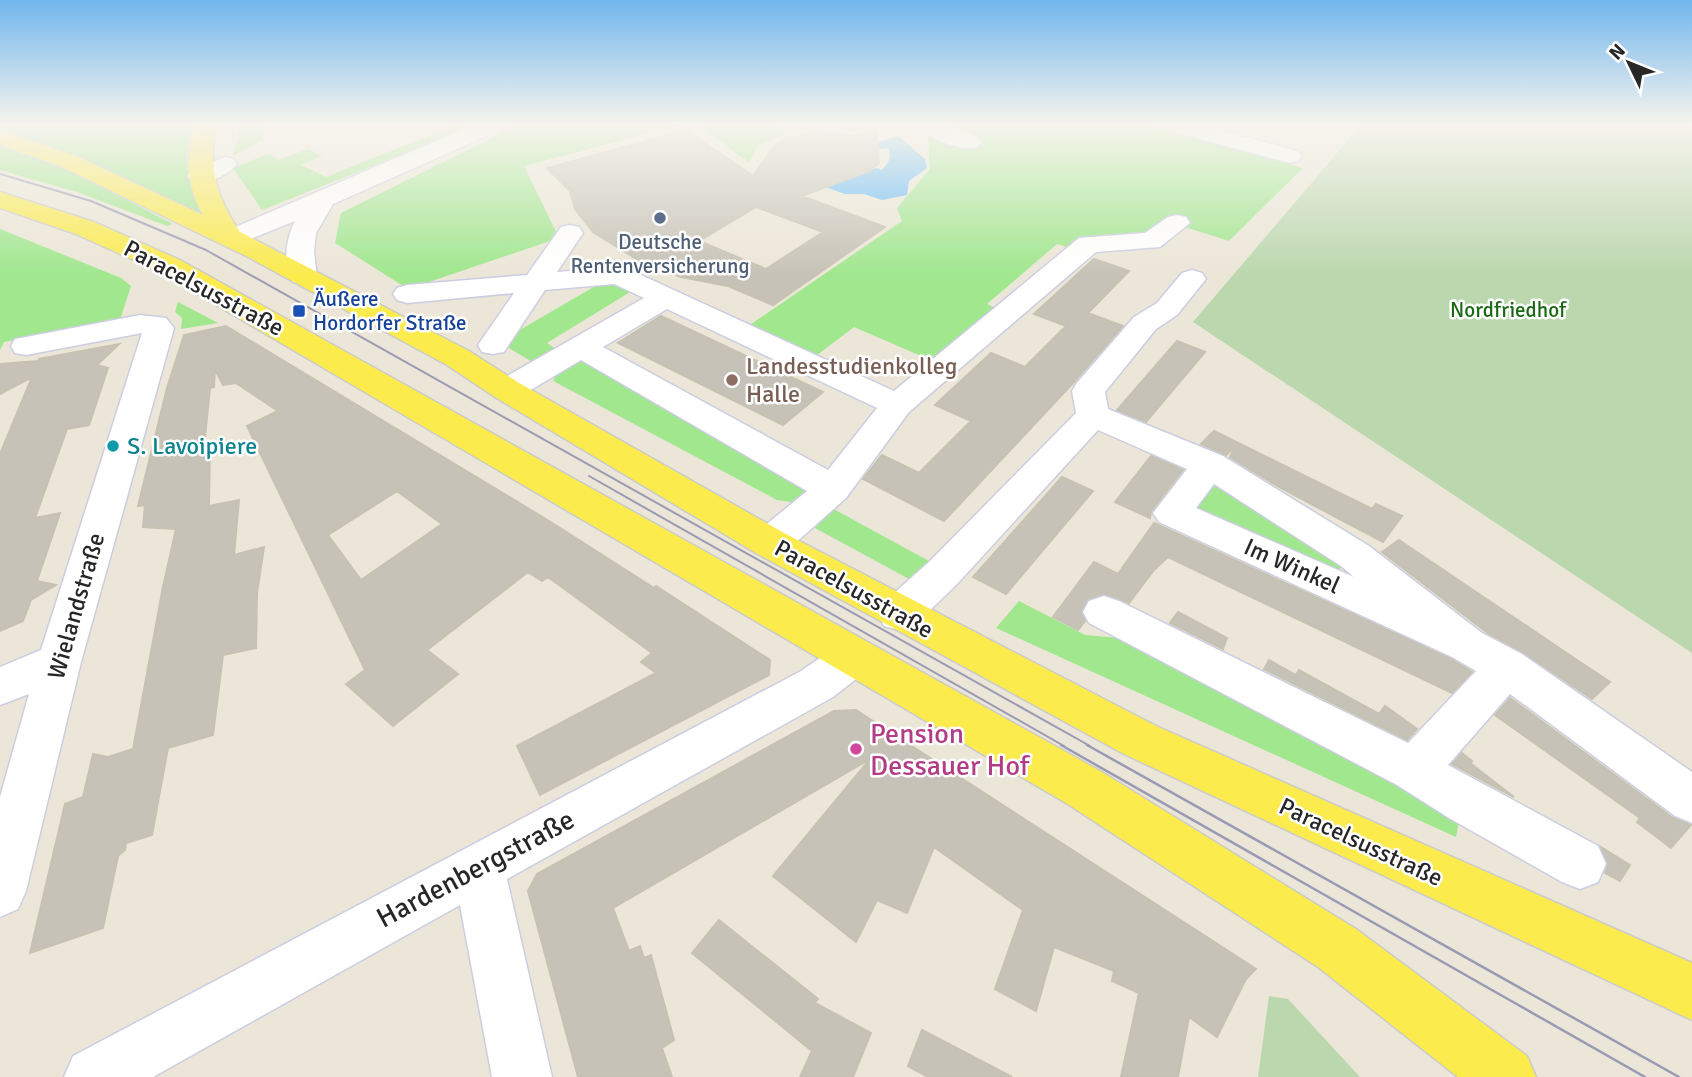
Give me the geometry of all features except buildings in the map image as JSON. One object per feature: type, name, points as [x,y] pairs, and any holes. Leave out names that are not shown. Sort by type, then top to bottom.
[{"type":"main road","name":"Paracelsusstraße","points":[[92,175],[183,218],[231,237],[458,358],[507,390],[770,542],[899,614],[1140,740],[1692,992]]},
{"type":"main road","points":[[170,266],[231,237],[211,211],[200,176]]},
{"type":"main road","name":"Paracelsusstraße","points":[[0,200],[85,228],[170,266],[1083,787],[1337,947],[1506,1077]]},
{"type":"street","points":[[231,237],[375,175]]},
{"type":"street","points":[[303,276],[300,237],[304,224],[325,197]]},
{"type":"street","points":[[770,542],[833,489],[897,405],[1089,244],[1151,241],[1177,223]]},
{"type":"street","points":[[493,345],[570,233]]},
{"type":"street","points":[[407,294],[618,275],[897,405]]},
{"type":"street","points":[[899,614],[943,573],[1093,415],[1088,391],[1145,323],[1167,309],[1192,279]]},
{"type":"street","points":[[507,390],[666,297]]},
{"type":"street","name":"Wielandstraße","points":[[0,891],[58,662],[159,328],[155,324],[140,324],[26,346]]},
{"type":"street","points":[[581,347],[833,489]]},
{"type":"street","name":"Im Winkel","points":[[1093,415],[1210,465],[1355,556],[1467,645]]},
{"type":"street","name":"Im Winkel","points":[[1210,465],[1172,513],[1467,645],[1507,667],[1692,800]]},
{"type":"street","points":[[1104,612],[1414,770],[1466,802],[1580,864]]},
{"type":"street","name":"Hardenbergstraße","points":[[94,1077],[817,684],[855,656]]},
{"type":"street","points":[[0,687],[58,662]]},
{"type":"street","points":[[1414,770],[1507,667]]},
{"type":"street","points":[[479,867],[522,1077]]},
{"type":"green space","points":[[18,175],[78,175],[173,224],[167,226],[77,192]]},
{"type":"green space","points":[[113,175],[188,175],[201,211],[194,215]]},
{"type":"green space","points":[[238,175],[322,175],[349,175],[262,210]]},
{"type":"green space","points":[[417,175],[529,175],[559,238],[408,289],[335,243],[341,213]]},
{"type":"green space","points":[[925,175],[1296,175],[1229,241],[1166,221],[1151,239],[1078,251],[1057,244],[987,304],[1006,313],[942,365],[854,327],[808,362],[741,331],[902,221],[897,208]]},
{"type":"green space","name":"Nordfriedhof","points":[[1318,175],[1692,175],[1692,653],[1193,322]]},
{"type":"green space","points":[[0,229],[121,278],[131,286],[120,320],[4,342],[0,350]]},
{"type":"green space","points":[[611,277],[635,289],[547,343],[560,352],[534,363],[499,342]]},
{"type":"green space","points":[[178,302],[218,323],[181,329],[182,318],[175,312]]},
{"type":"green space","points":[[593,354],[813,486],[791,502],[777,500],[553,380]]},
{"type":"green space","points":[[1218,476],[1346,561],[1331,580],[1188,515]]},
{"type":"green space","points":[[830,507],[938,566],[922,586],[815,528]]},
{"type":"green space","points":[[1019,601],[1085,635],[1119,638],[1463,801],[1456,837],[996,628]]},
{"type":"green space","points":[[1269,996],[1288,999],[1360,1077],[1258,1077]]},
{"type":"water","points":[[857,175],[917,175],[909,181],[907,195],[882,200],[864,194],[845,194],[825,187]]},
{"type":"tram line","points":[[4,175],[91,201],[206,250],[1090,746]]},
{"type":"tram line","points":[[589,476],[1064,746]]},
{"type":"tram line","points":[[1061,745],[1645,1077]]},
{"type":"tram line","points":[[1087,745],[1679,1077]]},
{"type":"place","name":"Deutsche Rentenversicherung","points":[[660,218]]},
{"type":"place","name":"Äußere Hordorfer Straße","points":[[299,311]]},
{"type":"place","name":"Landesstudienkolleg Halle","points":[[732,380]]},
{"type":"place","name":"S. Lavoipiere","points":[[113,446]]},
{"type":"place","name":"Pension Dessauer Hof","points":[[856,749]]}]
